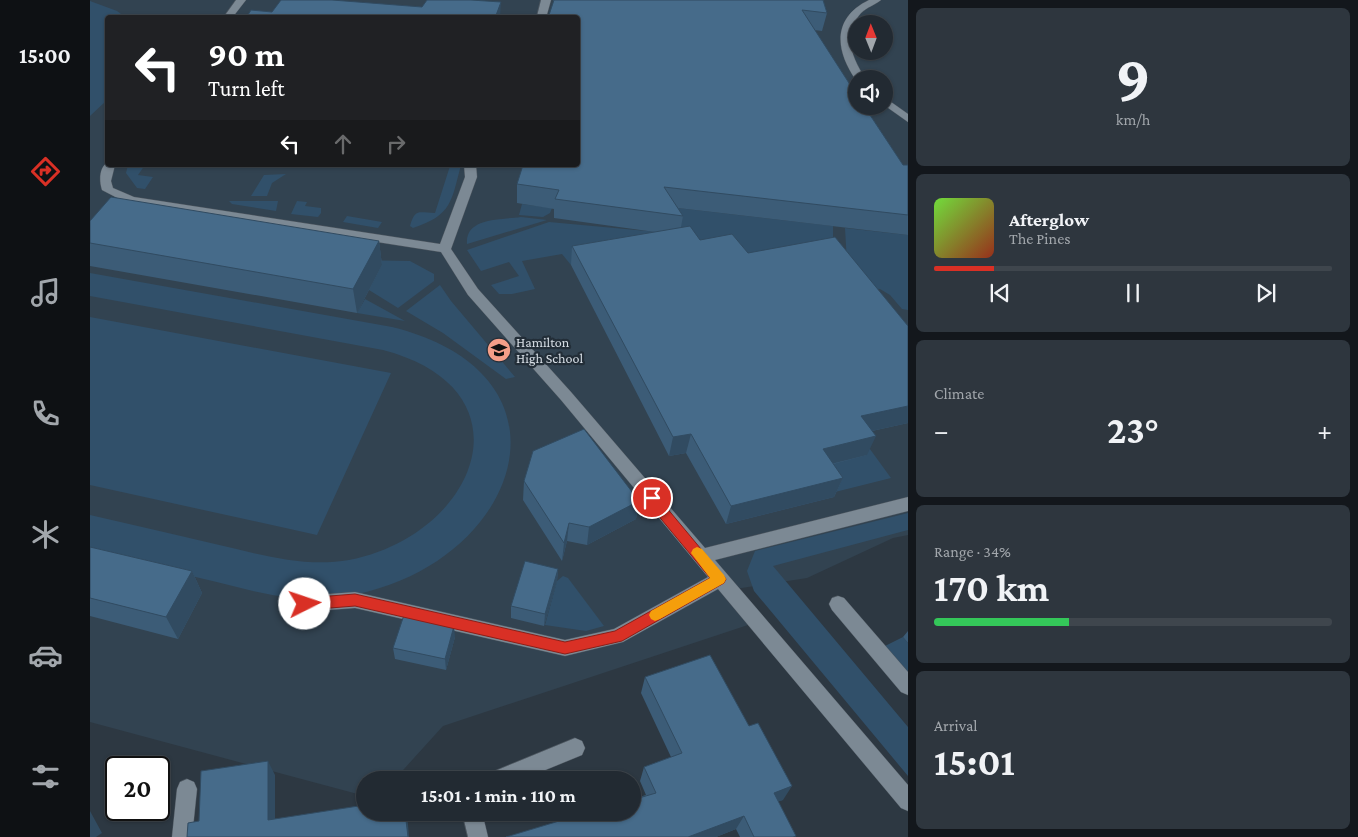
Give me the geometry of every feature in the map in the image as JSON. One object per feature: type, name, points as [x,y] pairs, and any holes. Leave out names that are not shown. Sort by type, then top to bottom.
[{"type":"lane","points":[[230,15],[242,0]]},
{"type":"lane","points":[[542,15],[546,0]]},
{"type":"lane","points":[[854,70],[845,51],[845,30],[858,11],[876,0]]},
{"type":"lane","points":[[893,107],[908,119]]},
{"type":"lane","points":[[108,167],[105,181],[108,190],[131,200],[444,249],[473,292],[566,396],[908,801]]},
{"type":"lane","points":[[444,249],[471,177],[470,167]]},
{"type":"lane","points":[[700,556],[908,504]]},
{"type":"lane","points":[[288,605],[355,600],[565,648],[617,636],[720,579]]},
{"type":"lane","points":[[838,604],[908,686]]},
{"type":"lane","points":[[519,771],[575,748]]},
{"type":"lane","points":[[182,837],[187,789]]},
{"type":"lane","points":[[474,821],[478,837]]},
{"type":"shaded area","name":"Hamilton High School","points":[[90,0],[908,0],[908,535],[893,538],[807,578],[729,590],[757,622],[443,726],[402,771],[356,771],[356,794],[90,722]]},
{"type":"shaded area","points":[[90,1],[117,11],[122,15],[105,15],[105,102],[90,116]]},
{"type":"shaded area","points":[[128,167],[144,167],[138,175],[153,177],[145,189],[137,188],[126,173]]},
{"type":"shaded area","points":[[450,167],[460,167],[452,198],[443,212],[426,223],[413,228],[410,226],[416,214],[421,212],[435,213]]},
{"type":"shaded area","points":[[286,174],[272,183],[267,196],[251,196],[264,175]]},
{"type":"shaded area","points":[[229,201],[278,201],[276,211],[232,204]]},
{"type":"shaded area","points":[[297,201],[307,202],[305,206],[321,208],[321,213],[318,217],[291,214]]},
{"type":"shaded area","points":[[522,204],[552,208],[550,213],[543,217],[519,215]]},
{"type":"shaded area","points":[[661,206],[833,226],[833,262],[696,260]]},
{"type":"shaded area","points":[[347,216],[382,222],[378,228],[343,222]]},
{"type":"shaded area","points":[[521,217],[547,220],[467,244],[468,235],[478,224]]},
{"type":"shaded area","points":[[549,222],[658,232],[668,248],[571,265],[562,254],[522,261],[535,289],[512,294],[499,294],[491,285],[519,276],[509,262],[481,271],[467,250]]},
{"type":"shaded area","points":[[845,228],[908,235],[908,310],[902,309],[890,295],[880,289],[860,287],[848,280]]},
{"type":"shaded area","points":[[352,260],[410,261],[434,274],[434,281],[398,308],[369,290]]},
{"type":"shaded area","points":[[90,273],[392,327],[453,351],[491,384],[509,424],[508,466],[491,507],[458,545],[413,575],[357,594],[302,597],[271,595],[90,552],[90,515],[282,559],[315,562],[349,560],[393,545],[430,522],[456,493],[471,461],[473,427],[460,396],[430,369],[383,350],[90,296]]},
{"type":"shaded area","points":[[440,285],[451,301],[515,377],[506,379],[443,333],[406,311]]},
{"type":"shaded area","points":[[365,299],[405,321],[357,313]]},
{"type":"shaded area","points":[[90,317],[391,373],[317,535],[90,485]]},
{"type":"shaded area","points":[[859,434],[891,478],[835,492],[819,467]]},
{"type":"shaded area","points":[[908,513],[908,530],[773,566],[908,727],[908,776],[754,591],[747,571],[755,551]]},
{"type":"shaded area","points":[[563,576],[568,578],[604,626],[586,631],[545,625],[557,581]]},
{"type":"shaded area","points":[[903,637],[908,643],[908,686],[877,650]]},
{"type":"building","points":[[281,0],[332,0],[422,7],[427,0],[501,2],[496,15],[248,15],[251,10],[272,12]]},
{"type":"building","points":[[554,0],[823,0],[827,13],[802,10],[848,82],[848,115],[870,115],[903,165],[908,165],[908,215],[664,187],[683,216],[555,199],[559,190],[517,184],[522,167],[580,167],[580,15],[549,15]]},
{"type":"building","points":[[111,197],[379,241],[353,289],[90,243],[90,221]]},
{"type":"building","points":[[690,226],[700,240],[732,234],[748,253],[835,237],[908,326],[908,406],[861,416],[876,436],[823,449],[843,478],[731,506],[691,434],[673,437],[572,246]]},
{"type":"building","points":[[584,429],[639,501],[589,527],[569,523],[564,543],[524,481],[533,451]]},
{"type":"building","points":[[90,547],[192,571],[166,617],[90,598]]},
{"type":"building","points":[[525,561],[558,569],[545,614],[511,606]]},
{"type":"building","points":[[404,615],[454,626],[445,659],[393,648]]},
{"type":"building","points":[[710,655],[749,726],[758,723],[792,786],[774,793],[796,836],[754,837],[744,816],[688,837],[506,837],[559,821],[641,821],[641,797],[656,793],[644,767],[682,753],[645,677]]},
{"type":"building","points":[[268,761],[268,820],[356,806],[356,821],[406,821],[408,837],[187,837],[188,823],[199,821],[201,771]]},
{"type":"slow traffic","points":[[655,615],[720,579],[697,553]]},
{"type":"place","name":"Hamilton High School","points":[[499,350]]},
{"type":"route","points":[[305,604],[355,600],[565,648],[617,636],[720,579],[652,498]]}]
